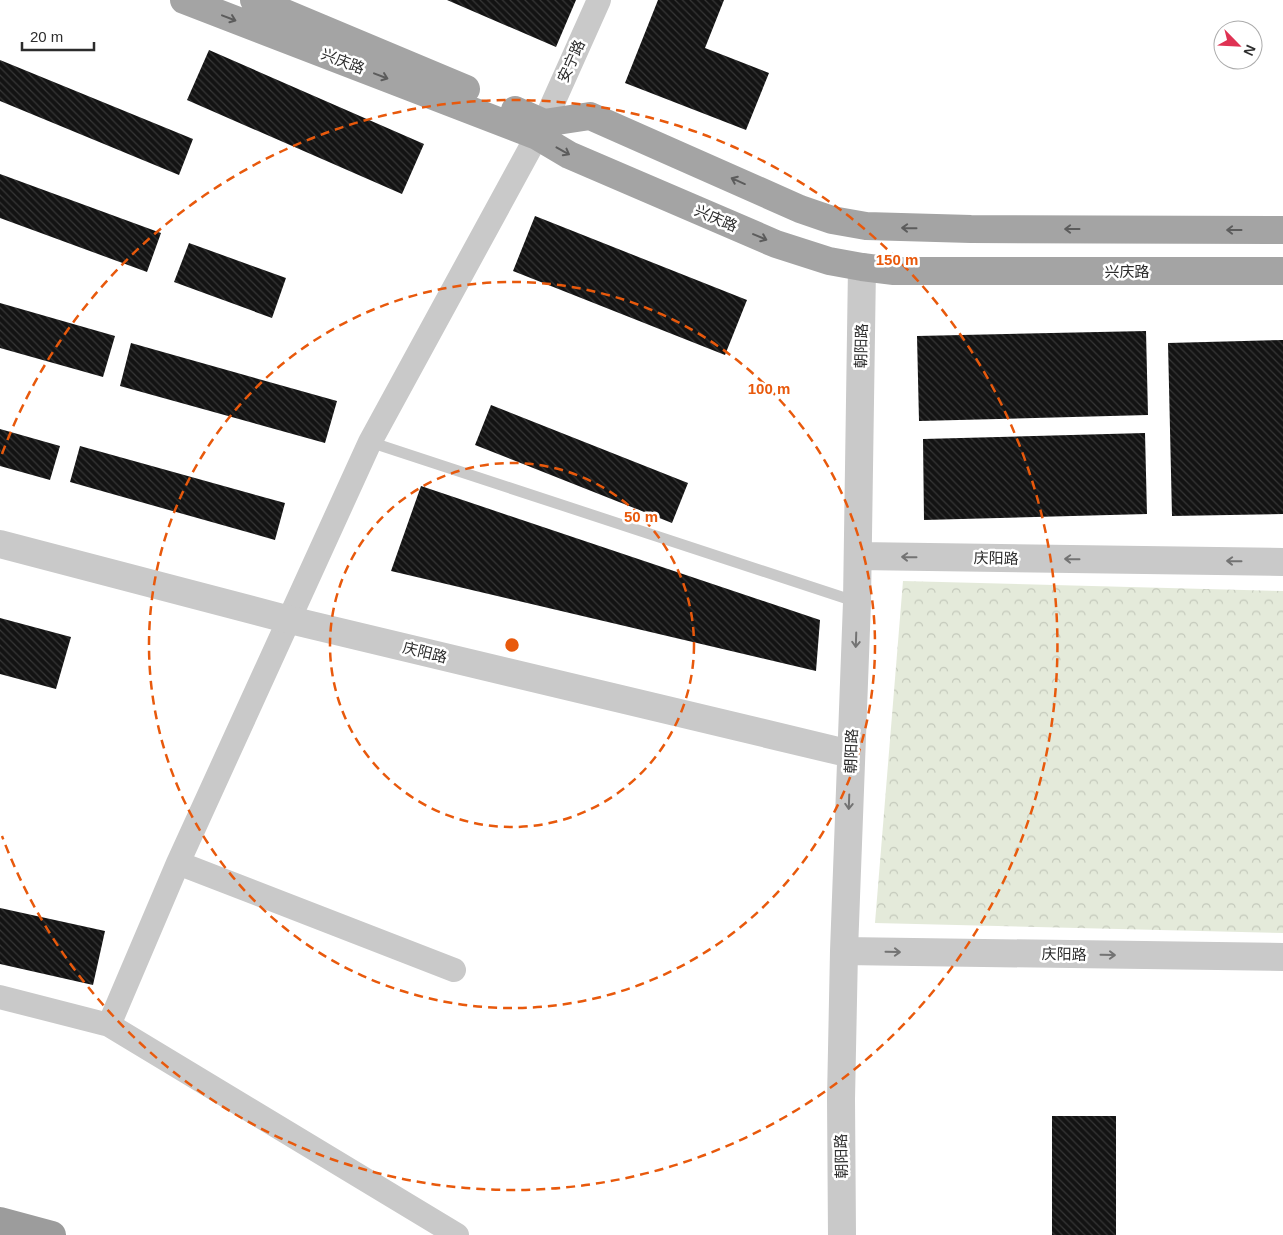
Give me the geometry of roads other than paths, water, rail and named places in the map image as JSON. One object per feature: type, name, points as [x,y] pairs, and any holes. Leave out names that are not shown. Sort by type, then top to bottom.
[{"type":"highway","points":[[0,1220],[52,1235]]},
{"type":"main road","name":"兴庆路","points":[[184,0],[541,129],[590,116],[800,209],[832,220],[866,226],[981,229],[1283,230]]},
{"type":"main road","name":"兴庆路","points":[[254,0],[541,129],[568,154],[776,244],[829,260],[868,268],[894,270],[1283,271]]},
{"type":"street","name":"安宁路","points":[[109,1026],[178,863],[370,442],[541,129],[598,0]]},
{"type":"street","name":"朝阳路","points":[[852,1235],[849,951],[851,754],[857,602],[863,556],[868,268]]},
{"type":"street","name":"庆阳路","points":[[0,544],[290,620],[851,754]]},
{"type":"street","name":"庆阳路","points":[[863,556],[1283,562]]},
{"type":"street","points":[[178,863],[454,970]]},
{"type":"street","name":"朝阳路","points":[[842,1235],[841,1099],[849,951]]},
{"type":"street","name":"庆阳路","points":[[849,951],[1283,957]]},
{"type":"street","points":[[0,997],[109,1026],[457,1235]]},
{"type":"lane","points":[[370,442],[857,602]]}]
